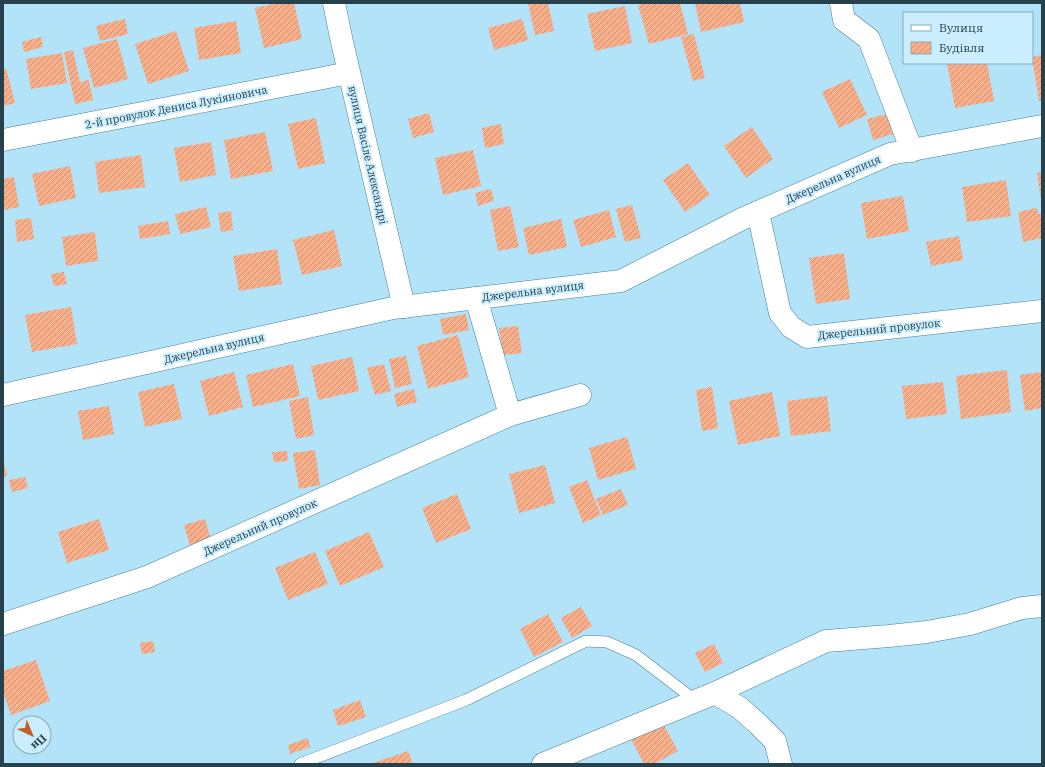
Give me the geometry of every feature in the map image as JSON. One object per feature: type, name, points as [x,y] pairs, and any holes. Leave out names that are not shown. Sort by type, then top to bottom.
[{"type":"street","name":"вулиця Васіле Александрі","points":[[334,3],[404,306]]},
{"type":"street","points":[[841,3],[844,20],[869,39],[912,151]]},
{"type":"street","name":"2-й провулок Дениса Лукіяновича","points":[[3,140],[349,73]]},
{"type":"street","name":"Джерельна вулиця","points":[[3,395],[404,306],[620,281],[742,219],[890,154],[1042,126]]},
{"type":"street","name":"Джерельний провулок","points":[[758,212],[780,313],[791,327],[807,337],[1042,311]]},
{"type":"street","points":[[476,298],[510,415]]},
{"type":"street","name":"Джерельний провулок","points":[[3,624],[147,578],[510,415],[580,395]]},
{"type":"street","points":[[543,764],[706,697],[826,641],[927,632],[970,624],[1022,608],[1042,606]]},
{"type":"street","points":[[706,697],[740,708],[759,724],[775,741],[781,764]]},
{"type":"lane","points":[[300,764],[466,700],[586,641],[607,642],[636,655],[706,697]]},
{"type":"building","points":[[278,3],[294,3],[302,39],[264,48],[255,8]]},
{"type":"building","points":[[528,3],[548,3],[554,31],[535,35]]},
{"type":"building","points":[[645,3],[680,3],[688,34],[649,44],[638,5]]},
{"type":"building","points":[[695,3],[740,3],[744,22],[701,32]]},
{"type":"building","points":[[625,6],[632,43],[595,51],[587,14]]},
{"type":"building","points":[[125,19],[128,34],[100,41],[96,26]]},
{"type":"building","points":[[522,19],[528,40],[494,50],[488,28]]},
{"type":"building","points":[[236,21],[241,53],[199,60],[194,28]]},
{"type":"building","points":[[176,31],[189,71],[148,84],[135,44]]},
{"type":"building","points":[[694,34],[705,78],[693,81],[681,37]]},
{"type":"building","points":[[41,37],[43,47],[24,52],[22,42]]},
{"type":"building","points":[[117,39],[128,79],[94,88],[83,48]]},
{"type":"building","points":[[73,50],[80,82],[89,80],[93,100],[75,104],[64,52]]},
{"type":"building","points":[[62,53],[67,83],[31,89],[26,59]]},
{"type":"building","points":[[1042,55],[1042,101],[1039,101],[1033,57]]},
{"type":"building","points":[[947,64],[987,64],[994,101],[955,108]]},
{"type":"building","points":[[6,68],[15,103],[3,106],[3,69]]},
{"type":"building","points":[[850,79],[867,115],[839,128],[822,92]]},
{"type":"building","points":[[429,113],[434,132],[413,138],[408,119]]},
{"type":"building","points":[[887,114],[893,134],[873,140],[867,119]]},
{"type":"building","points":[[316,118],[325,163],[298,169],[288,124]]},
{"type":"building","points":[[501,124],[504,144],[485,148],[482,128]]},
{"type":"building","points":[[752,127],[773,159],[746,178],[724,146]]},
{"type":"building","points":[[265,132],[273,171],[231,179],[224,140]]},
{"type":"building","points":[[211,142],[216,175],[180,182],[174,148]]},
{"type":"building","points":[[473,150],[481,186],[443,195],[435,158]]},
{"type":"building","points":[[141,155],[145,187],[99,193],[95,162]]},
{"type":"building","points":[[688,163],[710,195],[685,212],[663,180]]},
{"type":"building","points":[[70,166],[76,198],[39,206],[32,174]]},
{"type":"building","points":[[1042,172],[1042,200],[1041,200],[1037,173]]},
{"type":"building","points":[[14,177],[19,207],[3,210],[3,179]]},
{"type":"building","points":[[1006,180],[1011,216],[967,222],[962,187]]},
{"type":"building","points":[[491,189],[494,201],[478,206],[475,193]]},
{"type":"building","points":[[903,196],[909,231],[867,239],[861,203]]},
{"type":"building","points":[[632,205],[641,238],[625,242],[616,209]]},
{"type":"building","points":[[510,206],[519,247],[498,251],[490,210]]},
{"type":"building","points":[[206,207],[211,227],[180,234],[175,214]]},
{"type":"building","points":[[1037,208],[1038,214],[1042,214],[1042,238],[1023,242],[1018,212]]},
{"type":"building","points":[[609,210],[616,237],[581,247],[573,220]]},
{"type":"building","points":[[231,211],[233,230],[221,232],[218,213]]},
{"type":"building","points":[[31,218],[34,239],[17,242],[15,220]]},
{"type":"building","points":[[561,219],[567,247],[529,255],[523,228]]},
{"type":"building","points":[[168,221],[170,234],[140,239],[138,226]]},
{"type":"building","points":[[334,230],[342,266],[302,275],[293,240]]},
{"type":"building","points":[[95,232],[98,261],[66,266],[62,237]]},
{"type":"building","points":[[959,236],[963,260],[931,266],[926,242]]},
{"type":"building","points":[[277,249],[282,284],[239,291],[233,256]]},
{"type":"building","points":[[844,253],[850,299],[816,304],[809,258]]},
{"type":"building","points":[[64,272],[67,284],[54,286],[51,274]]},
{"type":"building","points":[[71,307],[77,344],[32,352],[25,315]]},
{"type":"building","points":[[466,314],[469,330],[443,335],[440,319]]},
{"type":"building","points":[[518,326],[522,353],[503,355],[499,328]]},
{"type":"building","points":[[458,335],[469,377],[428,389],[417,346]]},
{"type":"building","points":[[406,356],[412,384],[395,388],[389,359]]},
{"type":"building","points":[[352,357],[359,391],[318,400],[311,366]]},
{"type":"building","points":[[293,364],[300,396],[253,407],[246,375]]},
{"type":"building","points":[[384,364],[391,391],[375,395],[367,368]]},
{"type":"building","points":[[1007,370],[1011,412],[961,419],[956,376]]},
{"type":"building","points":[[234,372],[243,407],[209,416],[200,381]]},
{"type":"building","points":[[1042,372],[1042,408],[1025,411],[1020,375]]},
{"type":"building","points":[[943,382],[947,414],[906,419],[902,386]]},
{"type":"building","points":[[174,384],[182,419],[145,427],[138,392]]},
{"type":"building","points":[[712,387],[718,428],[702,431],[696,390]]},
{"type":"building","points":[[414,389],[417,402],[397,407],[394,394]]},
{"type":"building","points":[[772,392],[780,436],[738,445],[729,401]]},
{"type":"building","points":[[827,396],[831,431],[791,436],[787,401]]},
{"type":"building","points":[[308,397],[314,435],[296,439],[289,401]]},
{"type":"building","points":[[109,406],[114,434],[83,440],[78,411]]},
{"type":"building","points":[[627,437],[636,469],[598,480],[589,448]]},
{"type":"building","points":[[315,450],[320,485],[299,489],[293,453]]},
{"type":"building","points":[[287,451],[288,461],[274,462],[272,452]]},
{"type":"building","points":[[3,459],[7,476],[3,477]]},
{"type":"building","points":[[545,465],[555,503],[519,513],[509,474]]},
{"type":"building","points":[[25,477],[28,488],[12,492],[9,480]]},
{"type":"building","points":[[587,480],[601,515],[583,523],[569,487]]},
{"type":"building","points":[[621,489],[628,505],[603,515],[596,499]]},
{"type":"building","points":[[457,494],[471,529],[436,543],[422,508]]},
{"type":"building","points":[[99,519],[109,550],[67,563],[58,532]]},
{"type":"building","points":[[205,519],[211,540],[190,546],[184,525]]},
{"type":"building","points":[[369,532],[384,567],[340,586],[325,551]]},
{"type":"building","points":[[315,552],[328,584],[288,600],[275,568]]},
{"type":"building","points":[[581,607],[592,626],[572,638],[561,618]]},
{"type":"building","points":[[548,614],[563,642],[534,657],[520,629]]},
{"type":"building","points":[[153,641],[155,652],[142,654],[140,643]]},
{"type":"building","points":[[714,644],[723,663],[705,672],[695,653]]},
{"type":"building","points":[[36,660],[50,701],[11,715],[3,692],[3,671]]},
{"type":"building","points":[[360,700],[366,717],[338,726],[333,710]]},
{"type":"building","points":[[662,722],[678,751],[654,764],[644,764],[631,739]]},
{"type":"building","points":[[308,738],[310,747],[290,754],[288,745]]},
{"type":"building","points":[[408,751],[413,764],[370,764]]}]
